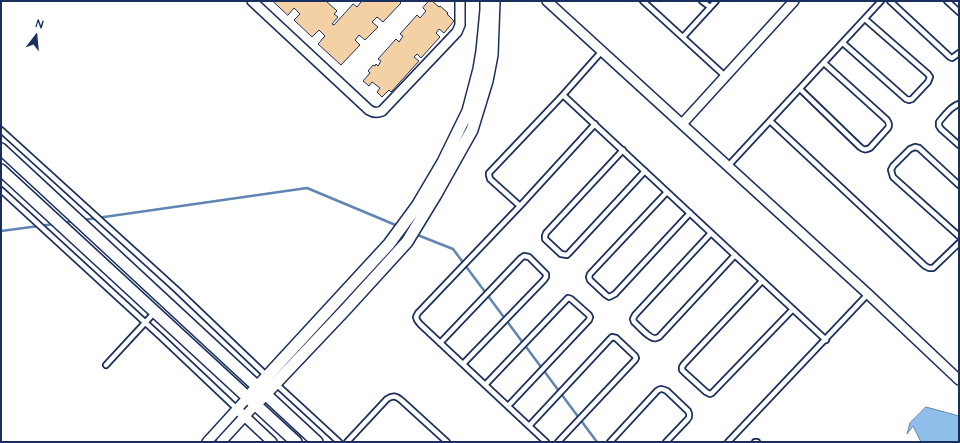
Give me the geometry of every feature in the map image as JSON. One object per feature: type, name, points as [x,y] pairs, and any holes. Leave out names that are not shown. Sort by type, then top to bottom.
[{"type":"street","points":[[252,1],[373,113],[382,111],[457,32],[460,25],[460,1]]},
{"type":"street","points":[[207,442],[237,410],[252,401],[272,380],[389,244],[417,206],[443,162],[468,110],[479,69],[482,51],[486,1]]},
{"type":"street","points":[[272,380],[346,309],[407,242],[435,196],[472,130],[491,63],[494,1]]},
{"type":"street","points":[[547,1],[868,294],[959,380]]},
{"type":"street","points":[[682,124],[794,1]]},
{"type":"street","points":[[1,149],[317,442]]},
{"type":"street","points":[[1,170],[296,442]]},
{"type":"street","points":[[221,442],[245,416],[252,401]]},
{"type":"street","points":[[237,410],[272,442]]},
{"type":"lane","points":[[643,1],[725,76]]},
{"type":"lane","points":[[702,1],[710,7]]},
{"type":"lane","points":[[683,37],[716,1]]},
{"type":"lane","points":[[728,166],[882,1]]},
{"type":"lane","points":[[890,1],[946,54],[952,58],[959,53]]},
{"type":"lane","points":[[947,1],[959,12]]},
{"type":"lane","points":[[843,43],[906,99],[912,99],[928,82],[930,77],[928,74],[865,19]]},
{"type":"lane","points":[[520,206],[490,179],[490,173],[602,51]]},
{"type":"lane","points":[[800,89],[860,147],[866,150],[870,148],[888,128],[889,123],[824,63]]},
{"type":"lane","points":[[563,95],[826,340]]},
{"type":"lane","points":[[959,104],[953,106],[939,122],[939,126],[959,145]]},
{"type":"lane","points":[[770,121],[925,266],[929,268],[936,266],[959,243]]},
{"type":"lane","points":[[546,442],[420,324],[416,317],[418,313],[520,206],[595,124]]},
{"type":"lane","points":[[1,130],[177,290],[339,442]]},
{"type":"lane","points":[[959,185],[915,146],[893,166],[891,170],[892,177],[959,236]]},
{"type":"lane","points":[[623,150],[546,233],[544,236],[545,239],[561,254],[566,255],[569,253],[645,171]]},
{"type":"lane","points":[[1,190],[145,322],[237,410]]},
{"type":"lane","points":[[667,192],[590,274],[590,280],[606,295],[609,297],[615,294],[690,213]]},
{"type":"lane","points":[[711,233],[635,315],[633,319],[634,322],[650,337],[659,337],[735,255]]},
{"type":"lane","points":[[440,343],[521,258],[524,256],[529,257],[546,274],[546,277],[462,364]]},
{"type":"lane","points":[[762,281],[682,367],[682,370],[706,392],[712,394],[793,309]]},
{"type":"lane","points":[[728,442],[868,294]]},
{"type":"lane","points":[[485,385],[568,298],[589,315],[589,320],[508,406]]},
{"type":"lane","points":[[106,365],[155,312]]},
{"type":"lane","points":[[529,426],[610,339],[616,338],[635,356],[635,360],[558,442]]},
{"type":"lane","points":[[610,442],[657,391],[664,389],[690,414],[687,420],[666,442]]},
{"type":"lane","points":[[347,442],[391,396],[394,396],[398,397],[447,442]]},
{"type":"water","points":[[926,407],[959,416],[959,442],[921,442],[913,426],[907,434],[910,423]]},
{"type":"building","points":[[273,1],[326,1],[337,11],[334,14],[338,17],[332,24],[334,25],[353,4],[357,7],[361,2],[360,1],[399,1],[401,3],[383,22],[377,17],[372,22],[378,27],[365,40],[359,35],[355,40],[360,45],[341,65],[318,44],[325,36],[319,30],[312,37],[294,20],[300,14],[294,8],[288,15]]},
{"type":"building","points":[[429,1],[432,1],[439,7],[440,6],[454,21],[444,33],[439,29],[436,33],[440,37],[421,58],[417,54],[414,57],[419,61],[391,92],[389,90],[382,97],[377,92],[380,88],[372,82],[369,86],[363,81],[370,73],[368,71],[373,65],[375,66],[376,64],[378,66],[381,61],[378,59],[396,39],[399,42],[403,36],[400,34],[417,15],[420,18],[426,11],[423,8]]},
{"type":"waterway","points":[[83,220],[307,188],[398,226]]},
{"type":"waterway","points":[[63,223],[74,221]]},
{"type":"waterway","points":[[1,231],[54,224]]},
{"type":"waterway","points":[[415,234],[453,249],[597,442]]}]
